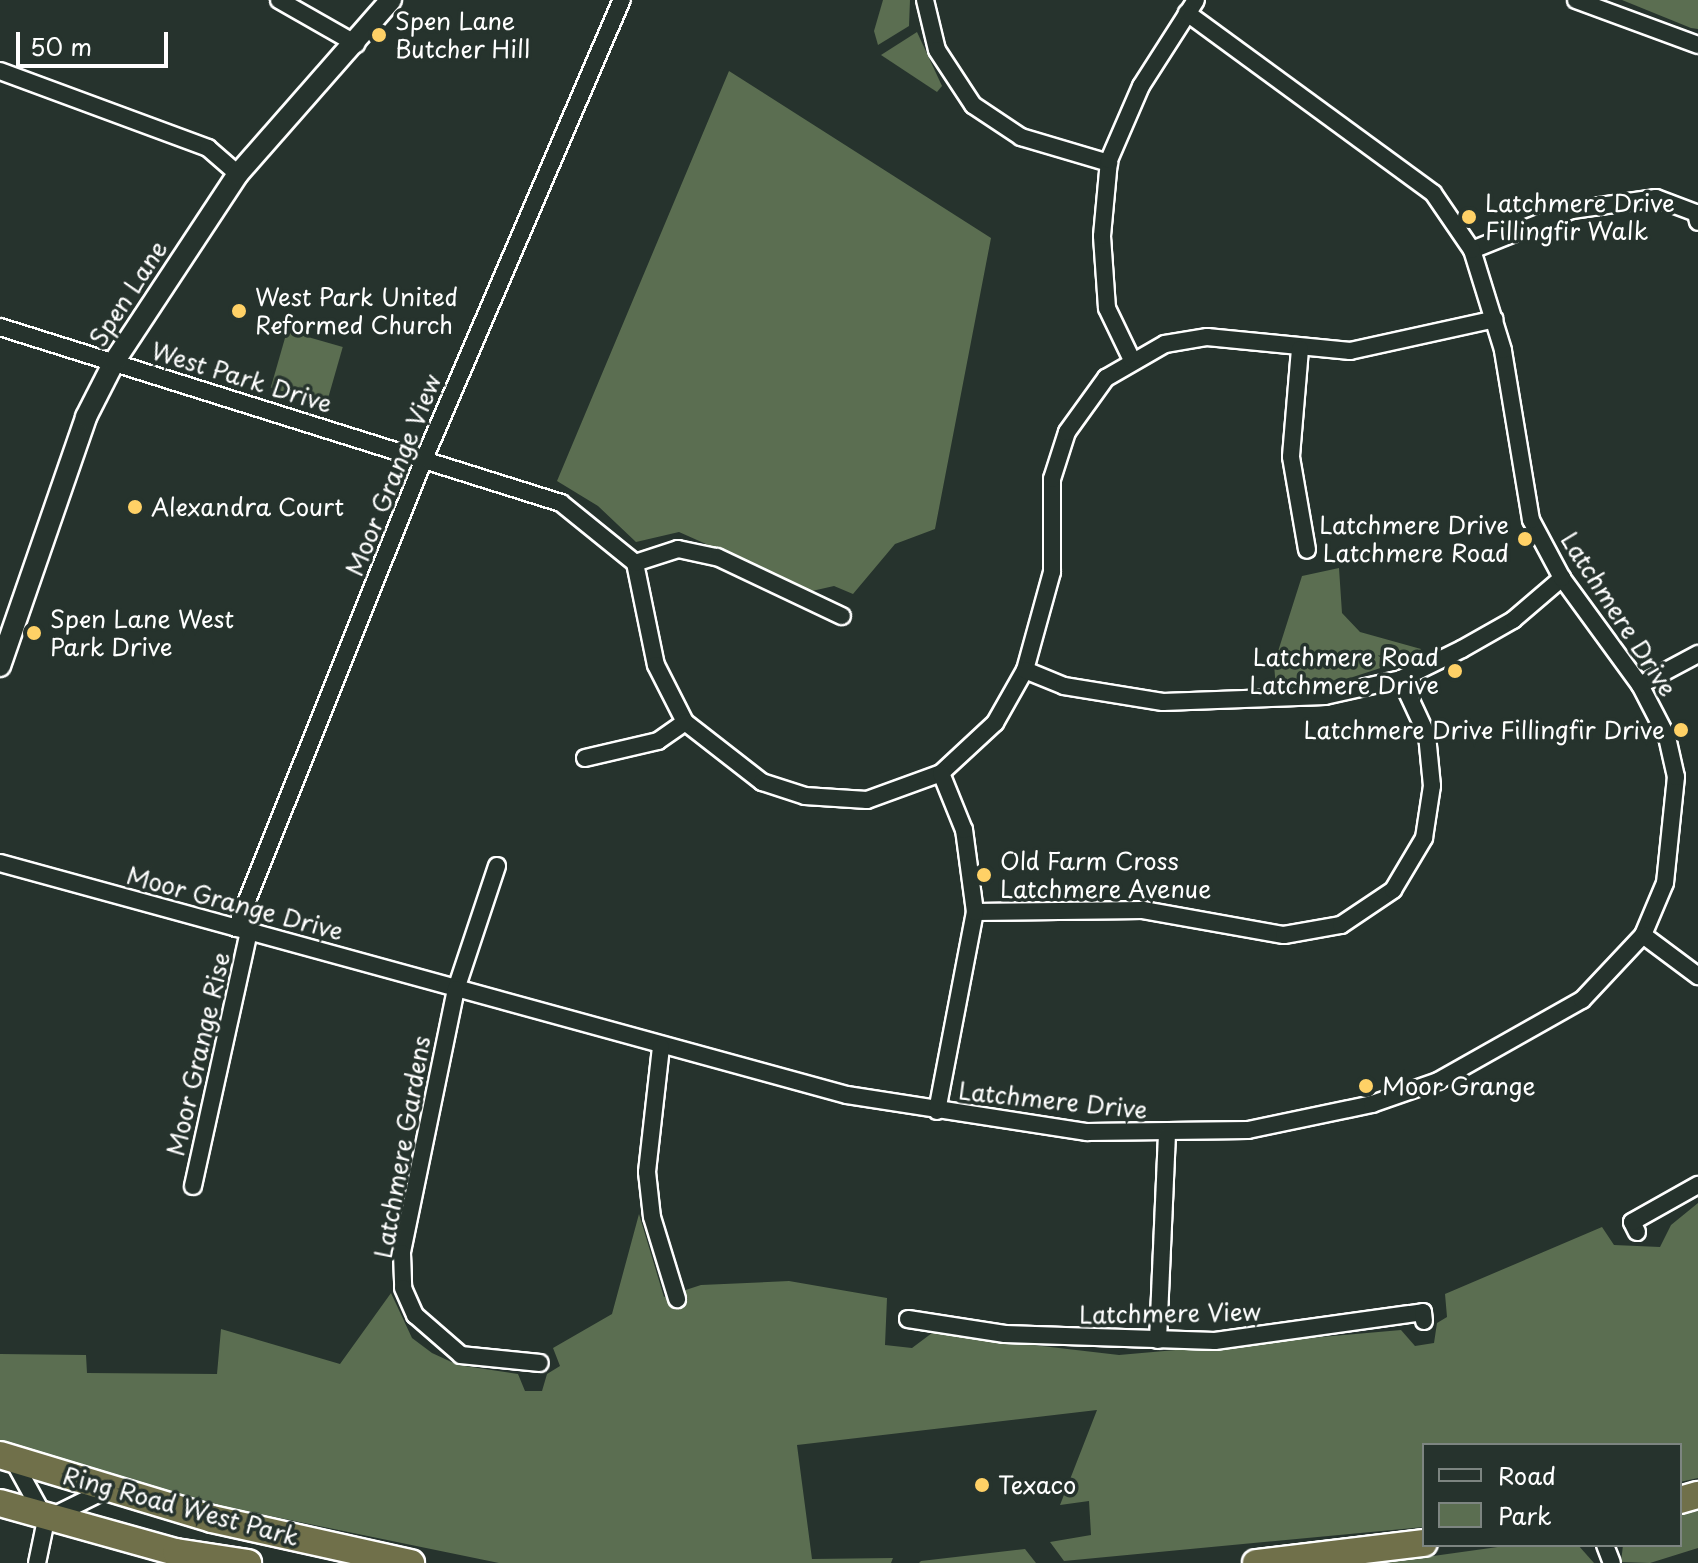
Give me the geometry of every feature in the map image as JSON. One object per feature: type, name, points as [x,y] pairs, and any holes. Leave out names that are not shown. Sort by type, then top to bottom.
[{"type":"highway","name":"Ring Road West Park","points":[[6,1457],[108,1489],[362,1558],[411,1563]]},
{"type":"highway","name":"Ring Road West Park","points":[[0,1503],[46,1520],[248,1563]]},
{"type":"highway","points":[[1256,1563],[1320,1560],[1422,1543]]},
{"type":"street","points":[[279,0],[356,44]]},
{"type":"street","name":"Spen Lane","points":[[0,666],[9,617],[86,417],[114,362],[238,174],[356,44],[391,0]]},
{"type":"street","name":"Moor Grange View","points":[[242,930],[424,459],[622,0]]},
{"type":"street","points":[[925,0],[937,50],[973,105],[1021,137],[1109,163]]},
{"type":"street","points":[[1576,0],[1698,45]]},
{"type":"street","points":[[1132,360],[1107,308],[1102,236],[1109,163],[1141,86],[1191,7]]},
{"type":"street","name":"Latchmere Drive","points":[[456,989],[661,1047],[937,1111],[1167,1136],[1261,1127],[1372,1104],[1438,1081],[1582,1000],[1643,935],[1665,883],[1677,817],[1667,737],[1640,685],[1562,578],[1531,520],[1495,319],[1472,250],[1433,193],[1191,7]]},
{"type":"street","points":[[0,71],[208,148],[238,174]]},
{"type":"street","points":[[1472,250],[1572,210],[1656,198],[1697,217]]},
{"type":"street","points":[[842,616],[717,557],[678,549],[635,563],[656,665],[685,722],[762,782],[805,796],[867,800],[941,773],[995,723],[1025,670],[1052,572],[1052,479],[1067,432],[1106,378],[1132,360],[1165,344],[1207,337],[1300,349],[1398,344],[1495,319]]},
{"type":"street","name":"West Park Drive","points":[[0,327],[561,503],[635,563]]},
{"type":"street","points":[[1300,349],[1291,457],[1307,550]]},
{"type":"street","points":[[1025,670],[1064,686],[1163,702],[1264,702],[1401,679],[1513,620],[1562,578]]},
{"type":"street","points":[[1640,685],[1698,654]]},
{"type":"street","points":[[975,912],[1143,910],[1284,935],[1341,925],[1393,890],[1424,838],[1432,786],[1427,735],[1401,679]]},
{"type":"street","points":[[585,758],[658,741],[685,722]]},
{"type":"street","points":[[937,1111],[975,912],[964,830],[941,773]]},
{"type":"street","name":"Moor Grange Drive","points":[[0,863],[456,989]]},
{"type":"street","name":"Latchmere Gardens","points":[[497,866],[456,989],[402,1253],[403,1288],[415,1315],[461,1355],[540,1363]]},
{"type":"street","name":"Moor Grange Rise","points":[[193,1186],[242,930]]},
{"type":"street","points":[[1643,935],[1698,976]]},
{"type":"street","points":[[661,1047],[647,1172],[652,1217],[677,1299]]},
{"type":"street","points":[[1158,1340],[1167,1136]]},
{"type":"street","points":[[1637,1232],[1632,1222],[1698,1185]]},
{"type":"street","name":"Latchmere View","points":[[908,1319],[1005,1334],[1158,1340],[1317,1332],[1423,1312],[1424,1321]]},
{"type":"street","points":[[6,1457],[46,1520],[37,1563]]},
{"type":"street","points":[[46,1520],[108,1489]]},
{"type":"green space","points":[[883,0],[910,0],[909,26],[878,45],[874,31]]},
{"type":"green space","points":[[1622,0],[1698,0],[1698,29],[1691,28]]},
{"type":"green space","points":[[917,32],[942,86],[937,92],[881,55]]},
{"type":"green space","points":[[729,71],[991,238],[935,529],[895,544],[853,594],[834,586],[812,591],[679,532],[636,542],[598,506],[557,481]]},
{"type":"green space","points":[[287,331],[343,347],[326,404],[271,388]]},
{"type":"green space","points":[[1339,568],[1342,613],[1360,632],[1421,649],[1420,655],[1350,678],[1276,689],[1274,664],[1302,576]]},
{"type":"green space","points":[[1698,1203],[1698,1478],[1682,1482],[1682,1443],[1422,1443],[1422,1527],[1064,1561],[1050,1542],[1091,1535],[1089,1501],[1060,1505],[1097,1410],[797,1445],[812,1559],[893,1558],[891,1563],[499,1563],[212,1504],[0,1441],[0,1354],[86,1355],[87,1373],[217,1374],[221,1329],[340,1364],[391,1293],[412,1338],[432,1353],[458,1365],[518,1374],[525,1391],[542,1391],[547,1374],[560,1366],[553,1348],[612,1314],[639,1214],[664,1297],[701,1285],[789,1281],[887,1298],[885,1345],[912,1348],[932,1333],[1119,1355],[1401,1330],[1415,1346],[1434,1343],[1437,1323],[1447,1317],[1445,1294],[1602,1227],[1614,1245],[1660,1247],[1671,1225]]},
{"type":"green space","points":[[1698,1511],[1698,1548],[1650,1563],[1621,1562],[1623,1547],[1682,1547],[1682,1515]]},
{"type":"green space","points":[[1498,1547],[1580,1547],[1594,1563],[1383,1563]]},
{"type":"green space","points":[[1025,1549],[1036,1563],[919,1563],[921,1561]]},
{"type":"place","name":"Spen Lane Butcher Hill","points":[[379,35]]},
{"type":"place","name":"Latchmere Drive Fillingfir Walk","points":[[1469,217]]},
{"type":"place","name":"West Park United Reformed Church","points":[[239,311]]},
{"type":"place","name":"Alexandra Court","points":[[135,507]]},
{"type":"place","name":"Latchmere Drive Latchmere Road","points":[[1525,539]]},
{"type":"place","name":"Spen Lane West Park Drive","points":[[34,633]]},
{"type":"place","name":"Latchmere Road Latchmere Drive","points":[[1455,671]]},
{"type":"place","name":"Latchmere Drive Fillingfir Drive","points":[[1681,730]]},
{"type":"place","name":"Old Farm Cross Latchmere Avenue","points":[[984,875]]},
{"type":"place","name":"Moor Grange","points":[[1366,1086]]},
{"type":"place","name":"Texaco","points":[[982,1485]]}]
